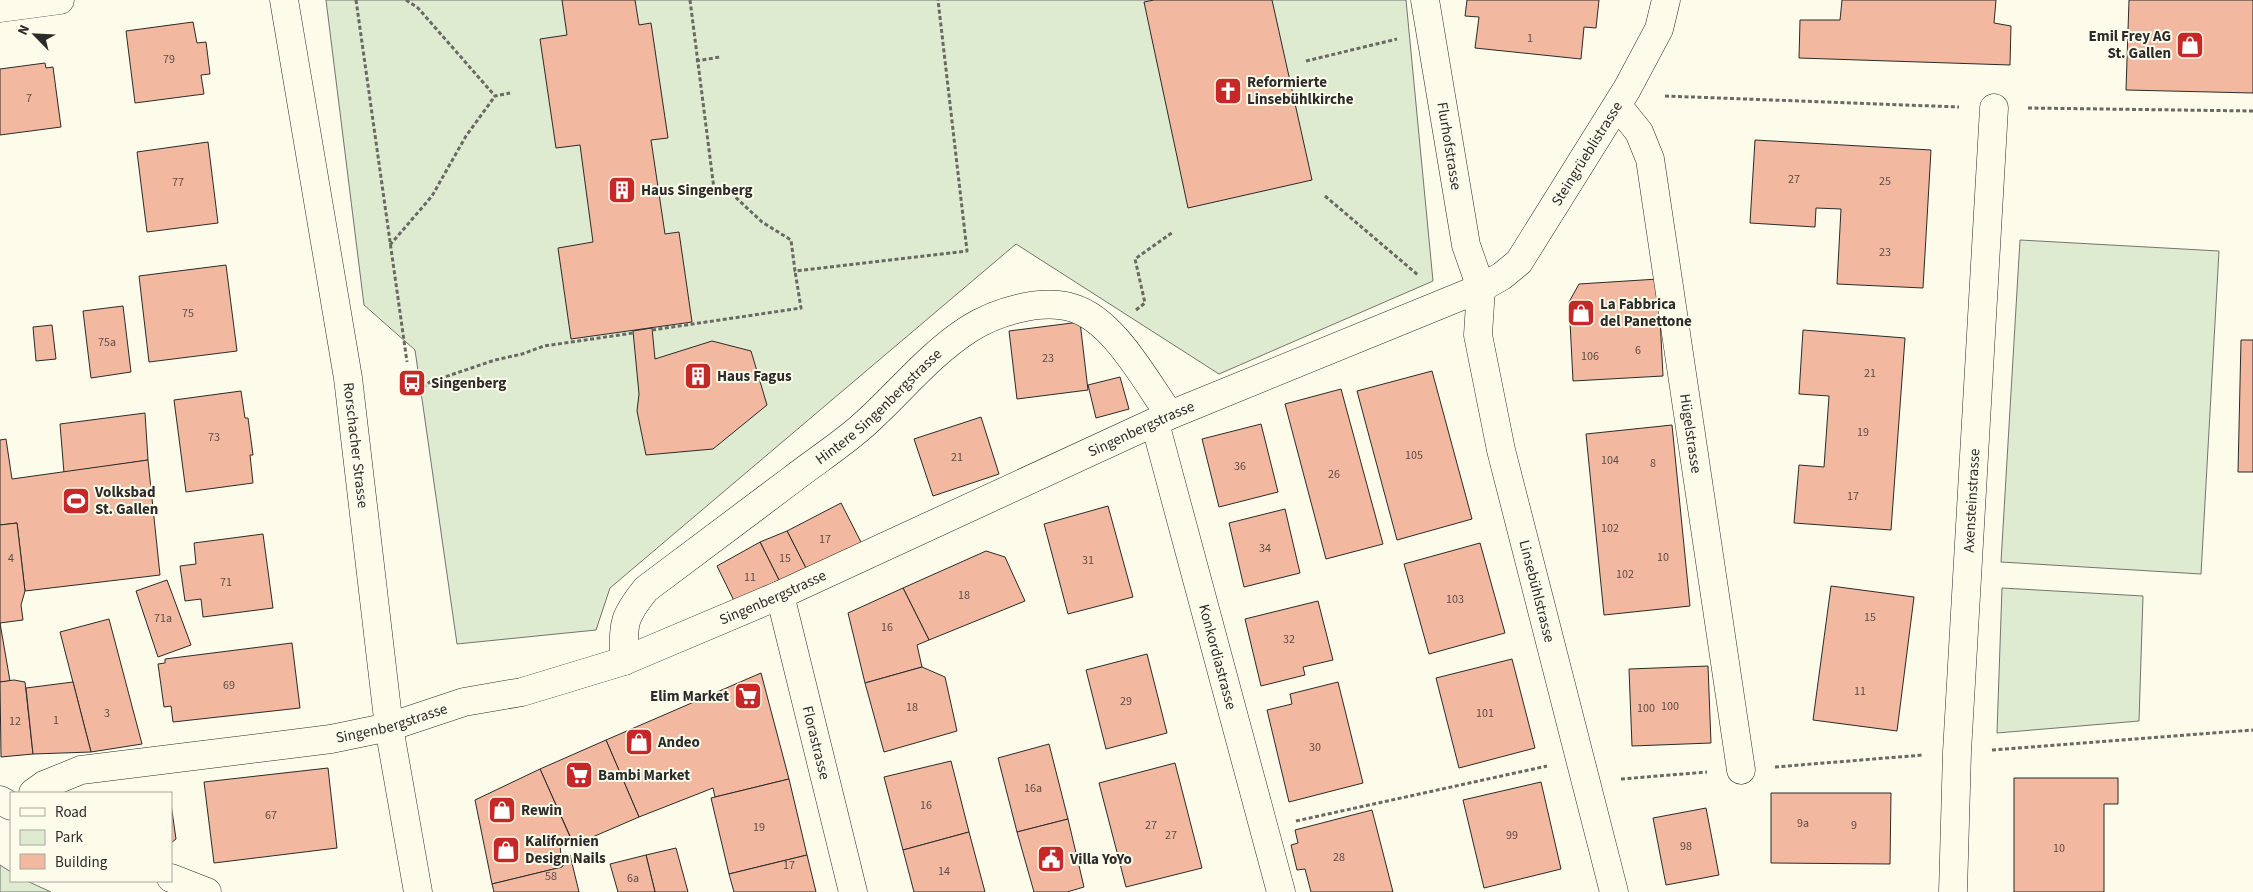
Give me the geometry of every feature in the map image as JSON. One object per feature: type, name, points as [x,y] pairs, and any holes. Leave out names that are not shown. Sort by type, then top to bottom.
[{"type":"street","points":[[0,8],[60,0]]},
{"type":"street","name":"Rorschacher Strasse","points":[[284,0],[348,378],[389,727],[418,892]]},
{"type":"street","name":"Flurhofstrasse","points":[[1425,0],[1466,245],[1481,288]]},
{"type":"street","name":"Steingrüeblistrasse","points":[[1481,288],[1502,276],[1518,262],[1618,106],[1659,28],[1666,0]]},
{"type":"street","name":"Hügelstrasse","points":[[1618,106],[1639,132],[1650,159],[1741,770]]},
{"type":"street","name":"Axensteinstrasse","points":[[1953,892],[1957,752],[1994,108]]},
{"type":"street","name":"Singenbergstrasse","points":[[35,792],[44,785],[81,770],[331,739],[389,727],[464,702],[522,692],[624,661],[780,594],[1162,419],[1481,288]]},
{"type":"street","name":"Linsebühlstrasse","points":[[1481,288],[1478,335],[1501,450],[1614,892]]},
{"type":"street","name":"Hintere Singenbergstrasse","points":[[624,661],[624,625],[629,610],[646,590],[860,429],[935,355],[969,329],[1004,312],[1041,305],[1072,307],[1093,317],[1109,331],[1162,419]]},
{"type":"street","name":"Konkordiastrasse","points":[[1162,419],[1281,892]]},
{"type":"street","name":"Florastrasse","points":[[780,594],[853,892]]},
{"type":"street","points":[[172,878],[207,892]]},
{"type":"path","points":[[356,0],[407,362]]},
{"type":"path","points":[[406,0],[418,8],[496,96]]},
{"type":"path","points":[[652,330],[801,308],[791,240],[762,222],[731,193],[714,188],[696,60],[690,0]]},
{"type":"path","points":[[795,271],[968,251],[938,0]]},
{"type":"path","points":[[1306,61],[1397,38]]},
{"type":"path","points":[[696,60],[720,57]]},
{"type":"path","points":[[390,245],[432,196],[466,136],[496,96],[510,93]]},
{"type":"path","points":[[1665,96],[1796,102]]},
{"type":"path","points":[[2199,109],[2253,111]]},
{"type":"path","points":[[1324,196],[1418,275]]},
{"type":"path","points":[[1109,331],[1145,303],[1135,259],[1173,232]]},
{"type":"path","points":[[412,395],[430,382],[544,346],[633,333]]},
{"type":"path","points":[[1617,780],[2253,730]]},
{"type":"path","points":[[1264,828],[1550,766]]},
{"type":"green space","points":[[326,0],[1406,0],[1433,281],[1219,374],[1016,244],[610,588],[596,630],[457,644],[415,350],[364,305]]},
{"type":"green space","points":[[2020,240],[2219,251],[2201,574],[2001,562]]},
{"type":"green space","points":[[2002,588],[2143,596],[2139,721],[1997,733]]},
{"type":"green space","points":[[0,865],[10,871],[10,882],[29,882],[51,892],[0,892]]},
{"type":"building","name":"Haus Singenberg","points":[[562,0],[635,0],[639,25],[651,23],[668,138],[651,140],[665,234],[679,232],[692,322],[571,339],[558,248],[593,242],[580,145],[556,148],[540,39],[567,35]]},
{"type":"building","name":"Reformierte Linsebühlkirche","points":[[1154,0],[1272,0],[1312,180],[1188,208],[1144,2]]},
{"type":"building","points":[[1467,0],[1599,0],[1596,28],[1584,27],[1581,59],[1475,48],[1479,17],[1465,16]]},
{"type":"building","points":[[1842,0],[1996,0],[1994,23],[2011,26],[2010,65],[1799,58],[1800,20],[1840,20]]},
{"type":"building","name":"Emil Frey AG St. Gallen","points":[[2129,0],[2253,0],[2253,93],[2126,90]]},
{"type":"building","points":[[193,22],[197,43],[206,42],[210,74],[201,75],[204,94],[135,103],[126,31]]},
{"type":"building","points":[[45,63],[46,68],[53,67],[61,127],[0,135],[0,69]]},
{"type":"building","points":[[1755,140],[1931,150],[1923,288],[1837,284],[1841,209],[1816,208],[1815,227],[1750,223]]},
{"type":"building","points":[[208,142],[218,223],[147,232],[137,152]]},
{"type":"building","points":[[226,265],[237,351],[149,362],[139,276]]},
{"type":"building","points":[[1658,279],[1663,376],[1573,381],[1569,302],[1579,284]]},
{"type":"building","points":[[123,306],[131,372],[91,378],[83,311]]},
{"type":"building","points":[[1080,322],[1088,390],[1017,399],[1009,331]]},
{"type":"building","points":[[52,325],[56,359],[36,361],[33,327]]},
{"type":"building","name":"Haus Fagus","points":[[652,328],[655,359],[712,341],[751,351],[767,405],[713,449],[646,455],[637,411],[639,394],[633,331]]},
{"type":"building","points":[[1803,330],[1905,338],[1891,530],[1794,523],[1799,465],[1824,467],[1829,396],[1799,394]]},
{"type":"building","points":[[2241,340],[2253,340],[2253,472],[2238,472]]},
{"type":"building","points":[[1432,371],[1472,519],[1397,540],[1357,391]]},
{"type":"building","points":[[1120,377],[1129,409],[1096,418],[1088,385]]},
{"type":"building","points":[[1341,389],[1383,544],[1326,559],[1285,404]]},
{"type":"building","points":[[241,391],[245,418],[248,418],[253,455],[250,455],[253,483],[186,492],[174,400]]},
{"type":"building","points":[[145,413],[148,460],[64,473],[60,424]]},
{"type":"building","points":[[981,417],[999,474],[933,496],[914,439]]},
{"type":"building","points":[[1261,424],[1278,492],[1219,507],[1202,439]]},
{"type":"building","points":[[1672,425],[1690,606],[1604,615],[1586,434]]},
{"type":"building","name":"Volksbad St. Gallen","points":[[6,439],[12,479],[148,460],[160,575],[25,591],[17,523],[0,525],[0,440]]},
{"type":"building","points":[[841,503],[864,548],[809,574],[787,531]]},
{"type":"building","points":[[1108,506],[1133,597],[1068,614],[1044,524]]},
{"type":"building","points":[[1285,509],[1300,573],[1244,587],[1229,523]]},
{"type":"building","points":[[17,523],[25,591],[21,605],[23,620],[0,623],[0,525]]},
{"type":"building","points":[[787,531],[809,574],[783,588],[760,542]]},
{"type":"building","points":[[263,534],[273,608],[203,617],[201,599],[185,601],[180,566],[196,564],[194,543]]},
{"type":"building","points":[[760,542],[783,588],[738,609],[717,566]]},
{"type":"building","points":[[1480,543],[1505,633],[1429,654],[1404,564]]},
{"type":"building","points":[[986,551],[1005,557],[1025,601],[929,640],[903,588]]},
{"type":"building","points":[[167,580],[191,645],[158,657],[136,591]]},
{"type":"building","points":[[1831,586],[1914,597],[1897,731],[1813,720]]},
{"type":"building","points":[[903,588],[929,640],[917,645],[922,667],[865,683],[848,613]]},
{"type":"building","points":[[1318,601],[1333,660],[1303,667],[1305,675],[1261,686],[1245,619]]},
{"type":"building","points":[[109,619],[142,744],[91,752],[60,632]]},
{"type":"building","points":[[0,623],[10,681],[0,682]]},
{"type":"building","points":[[292,643],[300,708],[173,722],[171,706],[164,707],[158,664],[165,663],[165,659]]},
{"type":"building","points":[[1147,654],[1167,733],[1106,749],[1086,670]]},
{"type":"building","points":[[1512,659],[1535,748],[1459,768],[1436,678]]},
{"type":"building","points":[[1708,666],[1711,743],[1632,746],[1629,669]]},
{"type":"building","points":[[922,667],[945,677],[957,731],[884,752],[865,683]]},
{"type":"building","points":[[761,673],[789,779],[715,797],[713,788],[639,817],[606,740]]},
{"type":"building","points":[[14,680],[25,682],[33,754],[1,757],[0,682]]},
{"type":"building","points":[[73,682],[91,752],[33,754],[26,688]]},
{"type":"building","points":[[1338,682],[1363,783],[1289,802],[1267,710],[1292,704],[1290,694]]},
{"type":"building","points":[[606,740],[639,817],[574,845],[540,769]]},
{"type":"building","points":[[1049,744],[1068,819],[1017,832],[998,758]]},
{"type":"building","points":[[951,761],[969,832],[903,850],[884,777]]},
{"type":"building","points":[[1175,763],[1202,868],[1126,887],[1099,783]]},
{"type":"building","points":[[328,768],[337,848],[214,863],[204,782]]},
{"type":"building","points":[[540,769],[571,839],[560,845],[562,867],[492,884],[475,800]]},
{"type":"building","points":[[2014,778],[2118,778],[2118,804],[2104,804],[2104,892],[2014,892]]},
{"type":"building","points":[[789,779],[807,855],[729,874],[711,798]]},
{"type":"building","points":[[1541,782],[1561,869],[1484,888],[1463,800]]},
{"type":"building","points":[[1771,793],[1891,793],[1890,864],[1771,863]]},
{"type":"building","points":[[1706,808],[1719,875],[1666,885],[1653,818]]},
{"type":"building","points":[[1372,810],[1393,892],[1311,892],[1305,869],[1297,870],[1291,845],[1298,843],[1295,830]]},
{"type":"building","points":[[172,811],[176,839],[172,842]]},
{"type":"building","name":"Villa YoYo","points":[[1068,819],[1084,887],[1067,892],[1034,892],[1017,832]]},
{"type":"building","points":[[969,832],[985,892],[914,892],[903,850]]},
{"type":"building","points":[[676,848],[688,892],[655,892],[646,855]]},
{"type":"building","points":[[570,855],[579,892],[494,892],[492,884],[562,867]]},
{"type":"building","points":[[646,855],[655,892],[618,892],[610,864]]},
{"type":"building","points":[[807,855],[816,892],[734,892],[729,874]]},
{"type":"place","name":"Emil Frey AG St. Gallen","points":[[2190,45]]},
{"type":"place","name":"Reformierte Linsebühlkirche","points":[[1228,91]]},
{"type":"place","name":"Haus Singenberg","points":[[622,190]]},
{"type":"place","name":"La Fabbrica del Panettone","points":[[1581,313]]},
{"type":"place","name":"Haus Fagus","points":[[698,376]]},
{"type":"place","name":"Singenberg","points":[[412,383]]},
{"type":"place","name":"Volksbad St. Gallen","points":[[76,501]]},
{"type":"place","name":"Elim Market","points":[[748,696]]},
{"type":"place","name":"Andeo","points":[[639,742]]},
{"type":"place","name":"Bambi Market","points":[[579,775]]},
{"type":"place","name":"Rewin","points":[[502,810]]},
{"type":"place","name":"Kalifornien Design Nails","points":[[506,850]]},
{"type":"place","name":"Villa YoYo","points":[[1051,859]]}]
